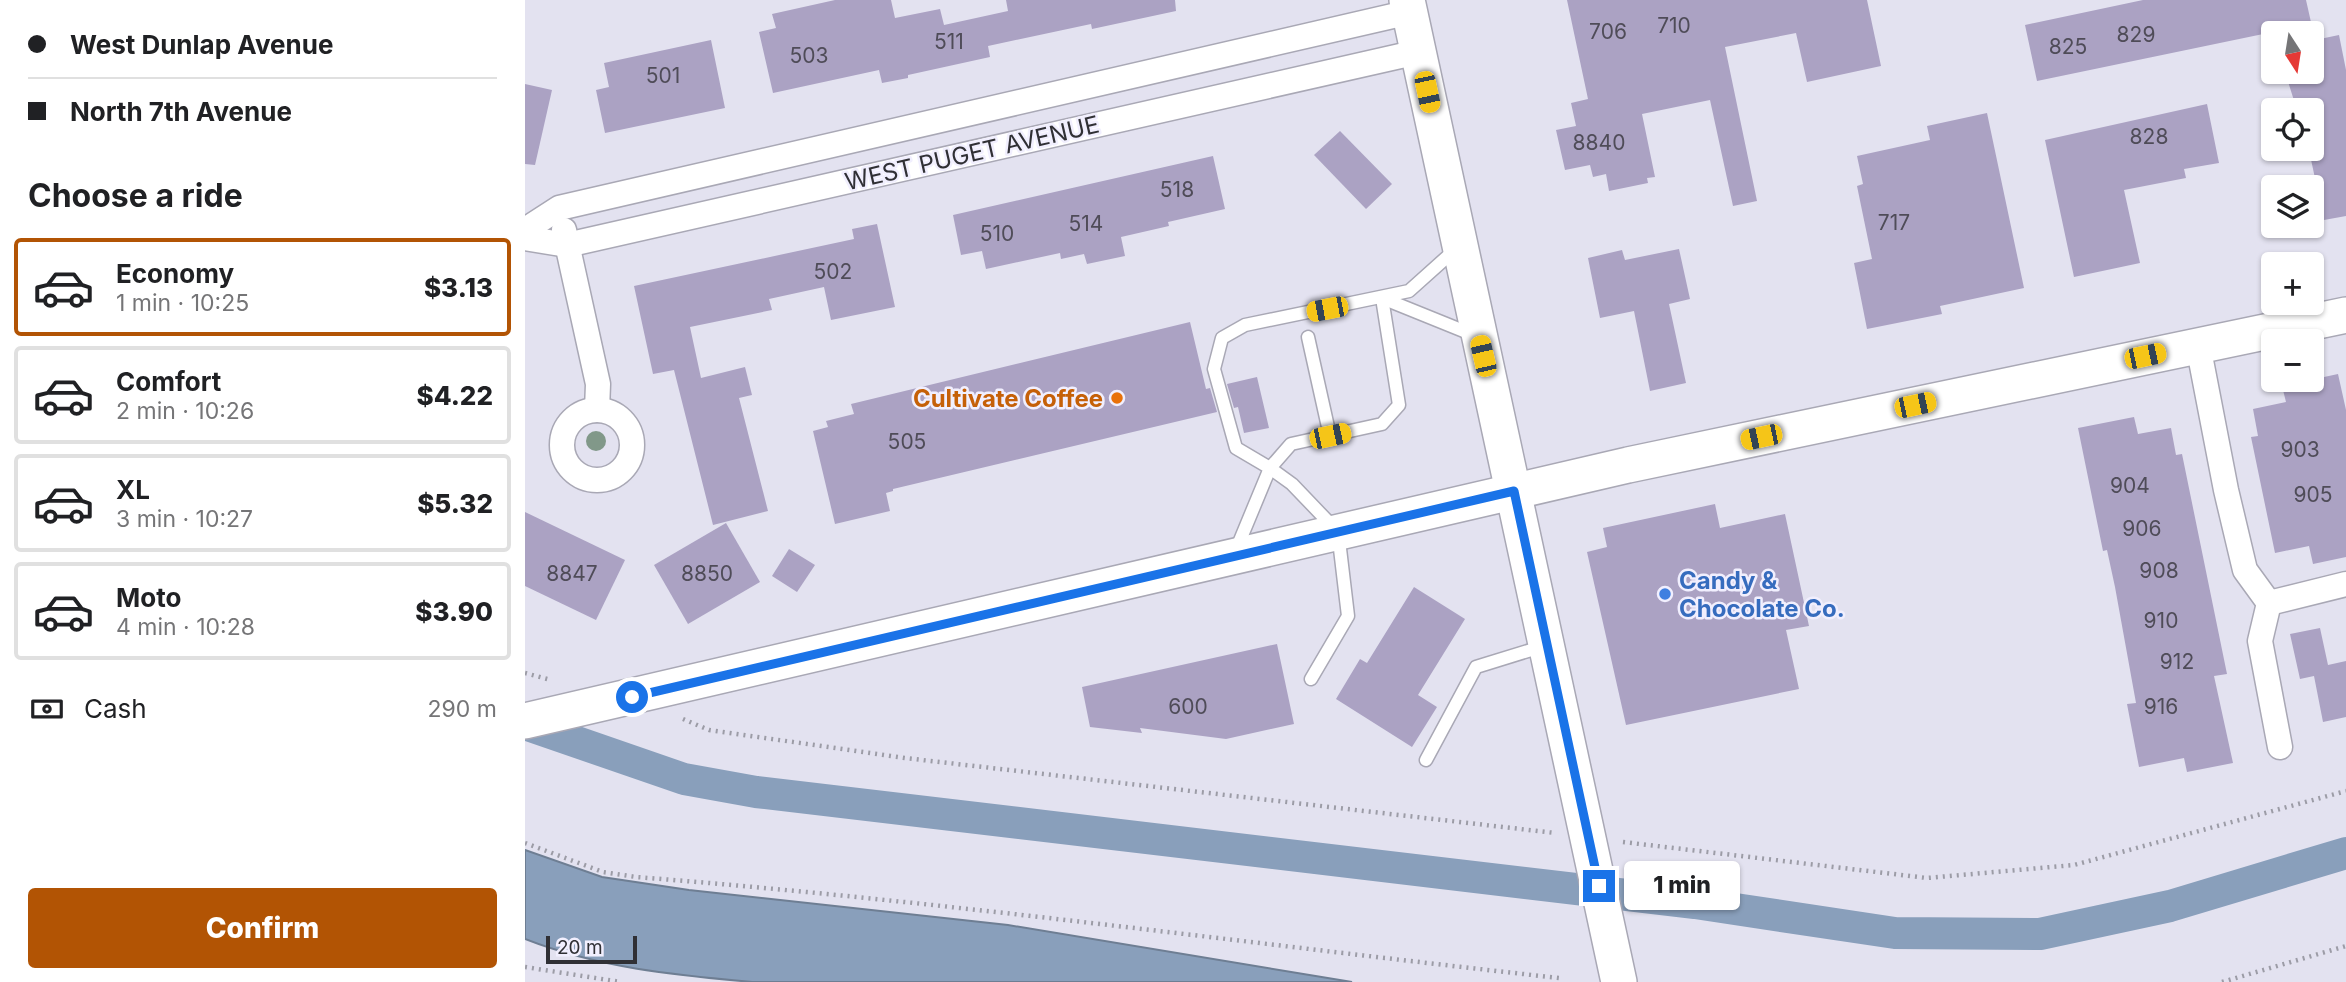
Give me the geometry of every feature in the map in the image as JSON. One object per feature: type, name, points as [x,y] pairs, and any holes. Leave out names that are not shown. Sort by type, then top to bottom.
[{"type":"main road","points":[[1409,6],[1617,971]]},
{"type":"main road","points":[[525,721],[1514,491],[2346,315]]},
{"type":"street","name":"WEST PUGET AVENUE","points":[[525,230],[559,208],[822,148],[1409,6]]},
{"type":"street","name":"WEST PUGET AVENUE","points":[[525,238],[567,245],[1419,51]]},
{"type":"street","points":[[822,148],[829,186]]},
{"type":"street","points":[[559,208],[599,384],[597,410]]},
{"type":"street","points":[[2198,345],[2226,490],[2245,570],[2269,603],[2260,641],[2280,747]]},
{"type":"street","points":[[2269,603],[2346,584]]},
{"type":"lane","points":[[1311,679],[1348,616],[1338,532],[1292,484],[1236,447],[1214,369],[1222,338],[1245,325],[1409,291],[1460,246]]},
{"type":"lane","points":[[1382,298],[1479,338]]},
{"type":"lane","points":[[1233,556],[1270,468],[1291,444],[1382,424],[1399,405],[1382,298]]},
{"type":"lane","points":[[1308,337],[1330,436]]},
{"type":"lane","points":[[1426,760],[1476,667],[1547,645]]},
{"type":"path","points":[[709,730],[932,761],[1536,831]]},
{"type":"path","points":[[1642,844],[1927,878],[2074,865],[2346,792]]},
{"type":"path","points":[[525,844],[603,872],[636,877],[1066,919],[1257,945],[1559,978]]},
{"type":"path","points":[[2223,982],[2346,946]]},
{"type":"path","points":[[525,967],[621,982]]},
{"type":"water","points":[[525,850],[602,877],[689,890],[1008,925],[1352,982],[752,982],[637,969],[581,957],[525,939]]},
{"type":"building","points":[[835,0],[891,0],[895,18],[940,9],[944,25],[1008,11],[1006,0],[1175,0],[1176,11],[1092,29],[1091,24],[988,46],[990,57],[908,75],[908,78],[882,83],[879,70],[773,93],[759,32],[776,28],[772,14]]},
{"type":"building","points":[[1567,0],[1867,0],[1881,66],[1807,82],[1796,33],[1725,47],[1757,201],[1733,206],[1710,100],[1642,114],[1655,177],[1647,178],[1648,183],[1609,191],[1606,174],[1593,177],[1590,165],[1565,170],[1556,130],[1576,126],[1571,103],[1588,99]]},
{"type":"building","points":[[2143,0],[2306,0],[2311,21],[2261,21],[2261,34],[2037,81],[2025,25]]},
{"type":"building","points":[[2339,35],[2346,70],[2346,216],[2324,220],[2324,175],[2314,175],[2311,161],[2324,161],[2324,98],[2293,98],[2289,84],[2324,84],[2324,38]]},
{"type":"building","points":[[711,40],[725,108],[605,133],[596,90],[609,87],[604,63]]},
{"type":"building","points":[[525,84],[552,90],[535,165],[525,164]]},
{"type":"building","points":[[2207,104],[2219,163],[2184,169],[2186,178],[2124,190],[2140,263],[2074,277],[2045,140]]},
{"type":"building","points":[[1987,113],[2024,288],[1940,306],[1942,314],[1867,329],[1854,263],[1872,259],[1857,186],[1863,184],[1857,156],[1930,140],[1927,126]]},
{"type":"building","points":[[1340,131],[1392,184],[1366,209],[1314,155]]},
{"type":"building","points":[[1213,156],[1225,209],[1168,222],[1169,226],[1121,237],[1125,256],[1087,264],[1084,254],[1061,259],[1060,253],[986,269],[982,251],[961,255],[953,215]]},
{"type":"building","points":[[877,224],[895,307],[831,320],[824,287],[769,299],[772,310],[690,327],[701,378],[745,367],[752,395],[739,398],[768,511],[713,525],[674,370],[653,374],[634,286],[854,239],[852,229]]},
{"type":"building","points":[[1679,249],[1690,299],[1669,304],[1686,383],[1650,391],[1634,311],[1600,318],[1588,258],[1622,250],[1625,260]]},
{"type":"building","points":[[1190,322],[1206,389],[1210,388],[1217,412],[893,489],[886,493],[890,511],[835,524],[813,431],[828,427],[826,421],[854,414],[851,404]]},
{"type":"building","points":[[2338,374],[2346,410],[2346,557],[2313,564],[2309,546],[2275,553],[2251,437],[2258,436],[2253,409],[2286,402],[2284,392],[2324,392],[2324,377]]},
{"type":"building","points":[[1257,377],[1269,428],[1244,433],[1238,407],[1234,408],[1227,384]]},
{"type":"building","points":[[2134,417],[2138,434],[2171,428],[2176,455],[2182,454],[2227,674],[2214,676],[2233,763],[2187,772],[2184,758],[2139,767],[2127,704],[2136,703],[2115,587],[2107,550],[2103,551],[2078,428]]},
{"type":"building","points":[[1715,504],[1720,528],[1785,514],[1809,626],[1786,630],[1799,689],[1626,725],[1587,552],[1607,547],[1603,528]]},
{"type":"building","points":[[525,512],[625,560],[596,620],[525,586]]},
{"type":"building","points":[[726,523],[760,582],[688,624],[654,565]]},
{"type":"building","points":[[789,549],[815,565],[797,592],[772,576]]},
{"type":"building","points":[[1414,587],[1465,619],[1418,695],[1437,707],[1412,747],[1336,699],[1360,659],[1367,663]]},
{"type":"building","points":[[2320,628],[2328,665],[2346,661],[2346,717],[2323,722],[2314,676],[2300,679],[2290,634]]},
{"type":"building","points":[[1277,644],[1294,724],[1226,739],[1140,728],[1142,733],[1090,727],[1082,687]]},
{"type":"waterway","points":[[525,724],[684,779],[756,792],[1695,903],[1895,933],[2040,934],[2170,906],[2346,853]]},
{"type":"place","name":"Cultivate Coffee","points":[[1117,398]]},
{"type":"place","name":"Candy & Chocolate Co.","points":[[1665,594]]},
{"type":"route","points":[[632,697],[1514,491],[1599,886]]}]
